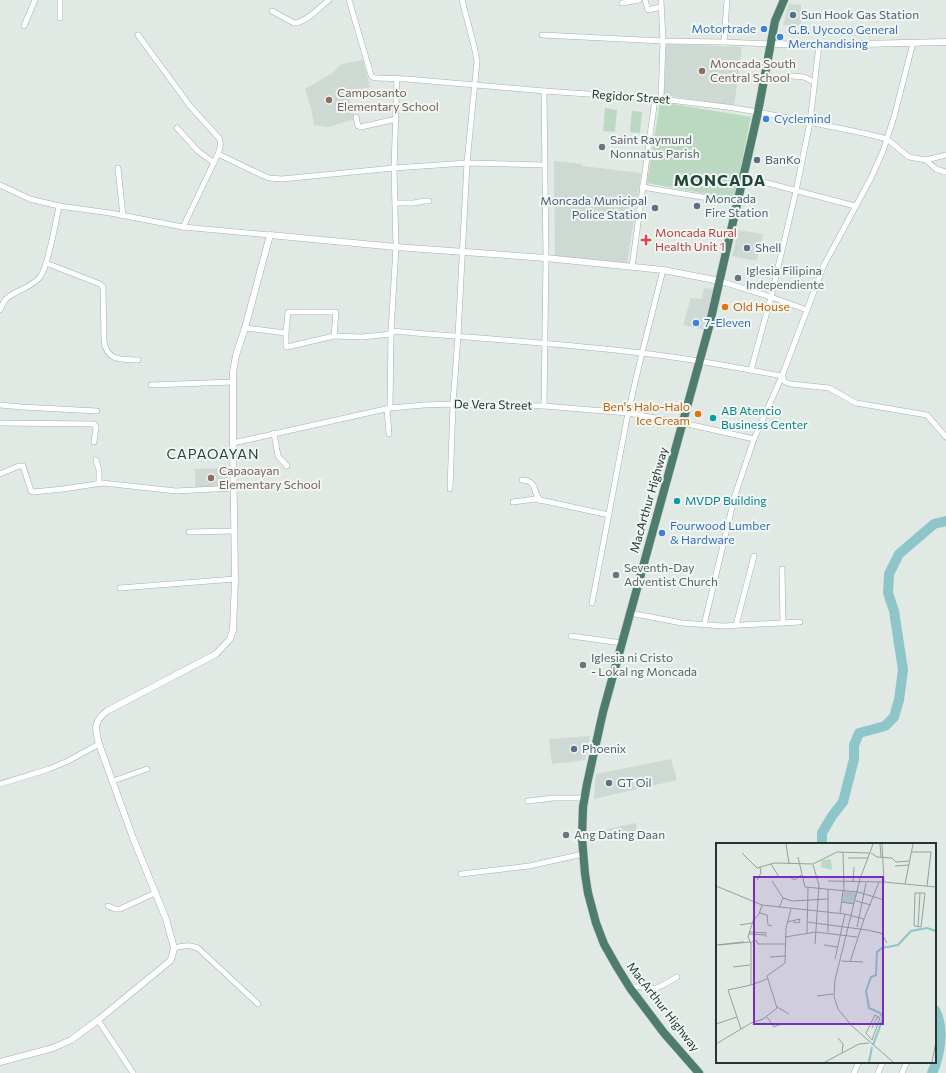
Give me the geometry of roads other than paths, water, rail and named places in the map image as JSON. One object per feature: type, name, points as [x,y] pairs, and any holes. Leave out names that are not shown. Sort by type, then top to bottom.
[{"type":"highway","name":"MacArthur Highway","points":[[699,1073],[664,1033],[630,988],[609,954],[598,928],[588,894],[583,854],[582,826],[585,798],[593,753],[603,712],[709,327],[744,177],[772,44],[775,21],[784,0]]},
{"type":"street","points":[[24,26],[35,0]]},
{"type":"street","points":[[60,0],[60,18]]},
{"type":"street","points":[[272,11],[294,23],[297,23],[303,21],[329,0]]},
{"type":"street","name":"Regidor Street","points":[[349,0],[372,77],[375,78],[397,78],[544,91],[661,99],[758,112],[863,132],[887,139]]},
{"type":"street","points":[[450,489],[452,404],[458,336],[467,163],[477,61],[462,0]]},
{"type":"street","points":[[622,3],[639,0]]},
{"type":"street","points":[[645,0],[648,10],[662,7]]},
{"type":"street","points":[[661,0],[663,42],[661,99]]},
{"type":"street","points":[[724,42],[728,0]]},
{"type":"street","points":[[138,35],[190,106],[220,138],[221,144],[218,154],[183,227]]},
{"type":"street","points":[[542,35],[663,42],[819,45],[913,44],[946,42]]},
{"type":"street","points":[[704,625],[735,495],[754,439],[782,376],[824,265],[871,178],[887,139],[913,44]]},
{"type":"street","points":[[751,370],[771,297],[796,191],[810,122],[819,45]]},
{"type":"street","points":[[792,76],[804,77],[814,82]]},
{"type":"street","points":[[389,434],[388,409],[396,247],[394,168],[397,78]]},
{"type":"street","points":[[544,91],[546,165],[544,406]]},
{"type":"street","points":[[632,267],[654,99]]},
{"type":"street","points":[[356,117],[358,126],[361,127],[396,119]]},
{"type":"street","points":[[176,128],[198,151],[214,163]]},
{"type":"street","points":[[887,139],[909,157],[926,160],[946,155]]},
{"type":"street","points":[[218,154],[269,178],[282,179],[394,168],[467,163],[546,165]]},
{"type":"street","points":[[926,160],[936,169],[946,172]]},
{"type":"street","points":[[118,168],[123,216]]},
{"type":"street","points":[[744,177],[855,206]]},
{"type":"street","points":[[0,185],[30,199],[59,206],[183,227],[396,247],[546,258],[663,270],[720,281],[807,310]]},
{"type":"street","points":[[642,187],[738,203]]},
{"type":"street","points":[[395,203],[429,201]]},
{"type":"street","points":[[0,310],[7,299],[41,276],[46,263],[59,206]]},
{"type":"street","points":[[0,1062],[53,1048],[71,1040],[98,1020],[170,961],[172,957],[174,948],[166,919],[132,838],[99,744],[95,728],[101,715],[216,654],[228,642],[231,636],[233,630],[235,579],[233,382],[236,355],[245,328],[270,235]]},
{"type":"street","points":[[46,263],[100,284],[103,287],[105,347],[108,353],[118,359],[138,360]]},
{"type":"street","points":[[592,603],[628,414],[663,270]]},
{"type":"street","points":[[334,336],[336,312],[288,312],[286,333],[287,347],[334,336],[362,337],[391,333],[458,336],[642,353],[782,376]]},
{"type":"street","points":[[245,328],[286,333]]},
{"type":"street","points":[[782,376],[785,382],[790,384],[829,388],[856,403],[926,415],[946,436]]},
{"type":"street","points":[[151,385],[233,382]]},
{"type":"street","name":"De Vera Street","points":[[233,443],[388,409],[452,404],[544,406],[628,414],[683,423],[754,439]]},
{"type":"street","points":[[0,405],[97,411]]},
{"type":"street","points":[[0,423],[94,424],[96,427],[94,442]]},
{"type":"street","points":[[274,433],[278,456],[287,466]]},
{"type":"street","points":[[96,460],[99,470],[99,483]]},
{"type":"street","points":[[0,474],[22,466],[31,491],[33,492],[65,489],[99,483],[176,491],[234,488]]},
{"type":"street","points":[[522,480],[528,481],[534,485],[537,496],[540,500]]},
{"type":"street","points":[[513,502],[536,499],[609,515]]},
{"type":"street","points":[[189,532],[234,531]]},
{"type":"street","points":[[736,625],[754,556]]},
{"type":"street","points":[[782,569],[783,623]]},
{"type":"street","points":[[120,588],[235,579]]},
{"type":"street","points":[[630,613],[682,623],[704,625],[723,626],[800,622]]},
{"type":"street","points":[[571,636],[622,643]]},
{"type":"street","points":[[0,784],[49,769],[68,761],[99,744]]},
{"type":"street","points":[[113,781],[147,769]]},
{"type":"street","points":[[528,801],[553,798],[585,798]]},
{"type":"street","points":[[461,874],[529,866],[583,854]]},
{"type":"street","points":[[108,906],[115,909],[120,909],[155,893]]},
{"type":"street","points":[[174,948],[188,945],[196,947],[258,1004]]},
{"type":"street","points":[[630,988],[640,986],[651,988],[658,987],[677,977]]},
{"type":"street","points":[[98,1020],[133,1073]]},
{"type":"street","points":[[854,1073],[859,1063]]},
{"type":"street","points":[[878,1073],[883,1063]]},
{"type":"street","points":[[902,1073],[907,1063]]},
{"type":"waterway","points":[[822,843],[822,833],[832,816],[843,802],[854,759],[854,745],[859,733],[885,726],[894,717],[899,700],[903,670],[894,611],[888,593],[889,574],[899,554],[934,524],[946,521]]},
{"type":"waterway","points":[[936,1012],[941,1033],[936,1062]]},
{"type":"waterway","points":[[932,1073],[936,1063]]},
{"type":"place","name":"Sun Hook Gas Station","points":[[793,15]]},
{"type":"place","name":"Motortrade","points":[[764,29]]},
{"type":"place","name":"G.B. Uycoco General Merchandising","points":[[780,37]]},
{"type":"place","name":"Moncada South Central School","points":[[702,71]]},
{"type":"place","name":"Camposanto Elementary School","points":[[329,100]]},
{"type":"place","name":"Cyclemind","points":[[766,119]]},
{"type":"place","name":"Saint Raymund Nonnatus Parish","points":[[602,147]]},
{"type":"place","name":"BanKo","points":[[757,160]]},
{"type":"place","name":"Moncada Fire Station","points":[[697,206]]},
{"type":"place","name":"Moncada Municipal Police Station","points":[[655,208]]},
{"type":"place","name":"Moncada Rural Health Unit 1","points":[[646,240]]},
{"type":"place","name":"Shell","points":[[747,248]]},
{"type":"place","name":"Iglesia Filipina Independiente","points":[[738,278]]},
{"type":"place","name":"Old House","points":[[725,307]]},
{"type":"place","name":"7-Eleven","points":[[696,323]]},
{"type":"place","name":"Ben's Halo-Halo Ice Cream","points":[[698,414]]},
{"type":"place","name":"AB Atencio Business Center","points":[[713,418]]},
{"type":"place","name":"Capaoayan Elementary School","points":[[211,478]]},
{"type":"place","name":"MVDP Building","points":[[677,501]]},
{"type":"place","name":"Fourwood Lumber & Hardware","points":[[662,533]]},
{"type":"place","name":"Seventh-Day Adventist Church","points":[[616,575]]},
{"type":"place","name":"Iglesia ni Cristo - Lokal ng Moncada","points":[[583,665]]},
{"type":"place","name":"Phoenix","points":[[574,749]]},
{"type":"place","name":"GT Oil","points":[[609,783]]},
{"type":"place","name":"Ang Dating Daan","points":[[566,835]]},
{"type":"district","name":"MONCADA","points":[[720,180]]},
{"type":"district","name":"CAPAOAYAN","points":[[213,454]]}]
